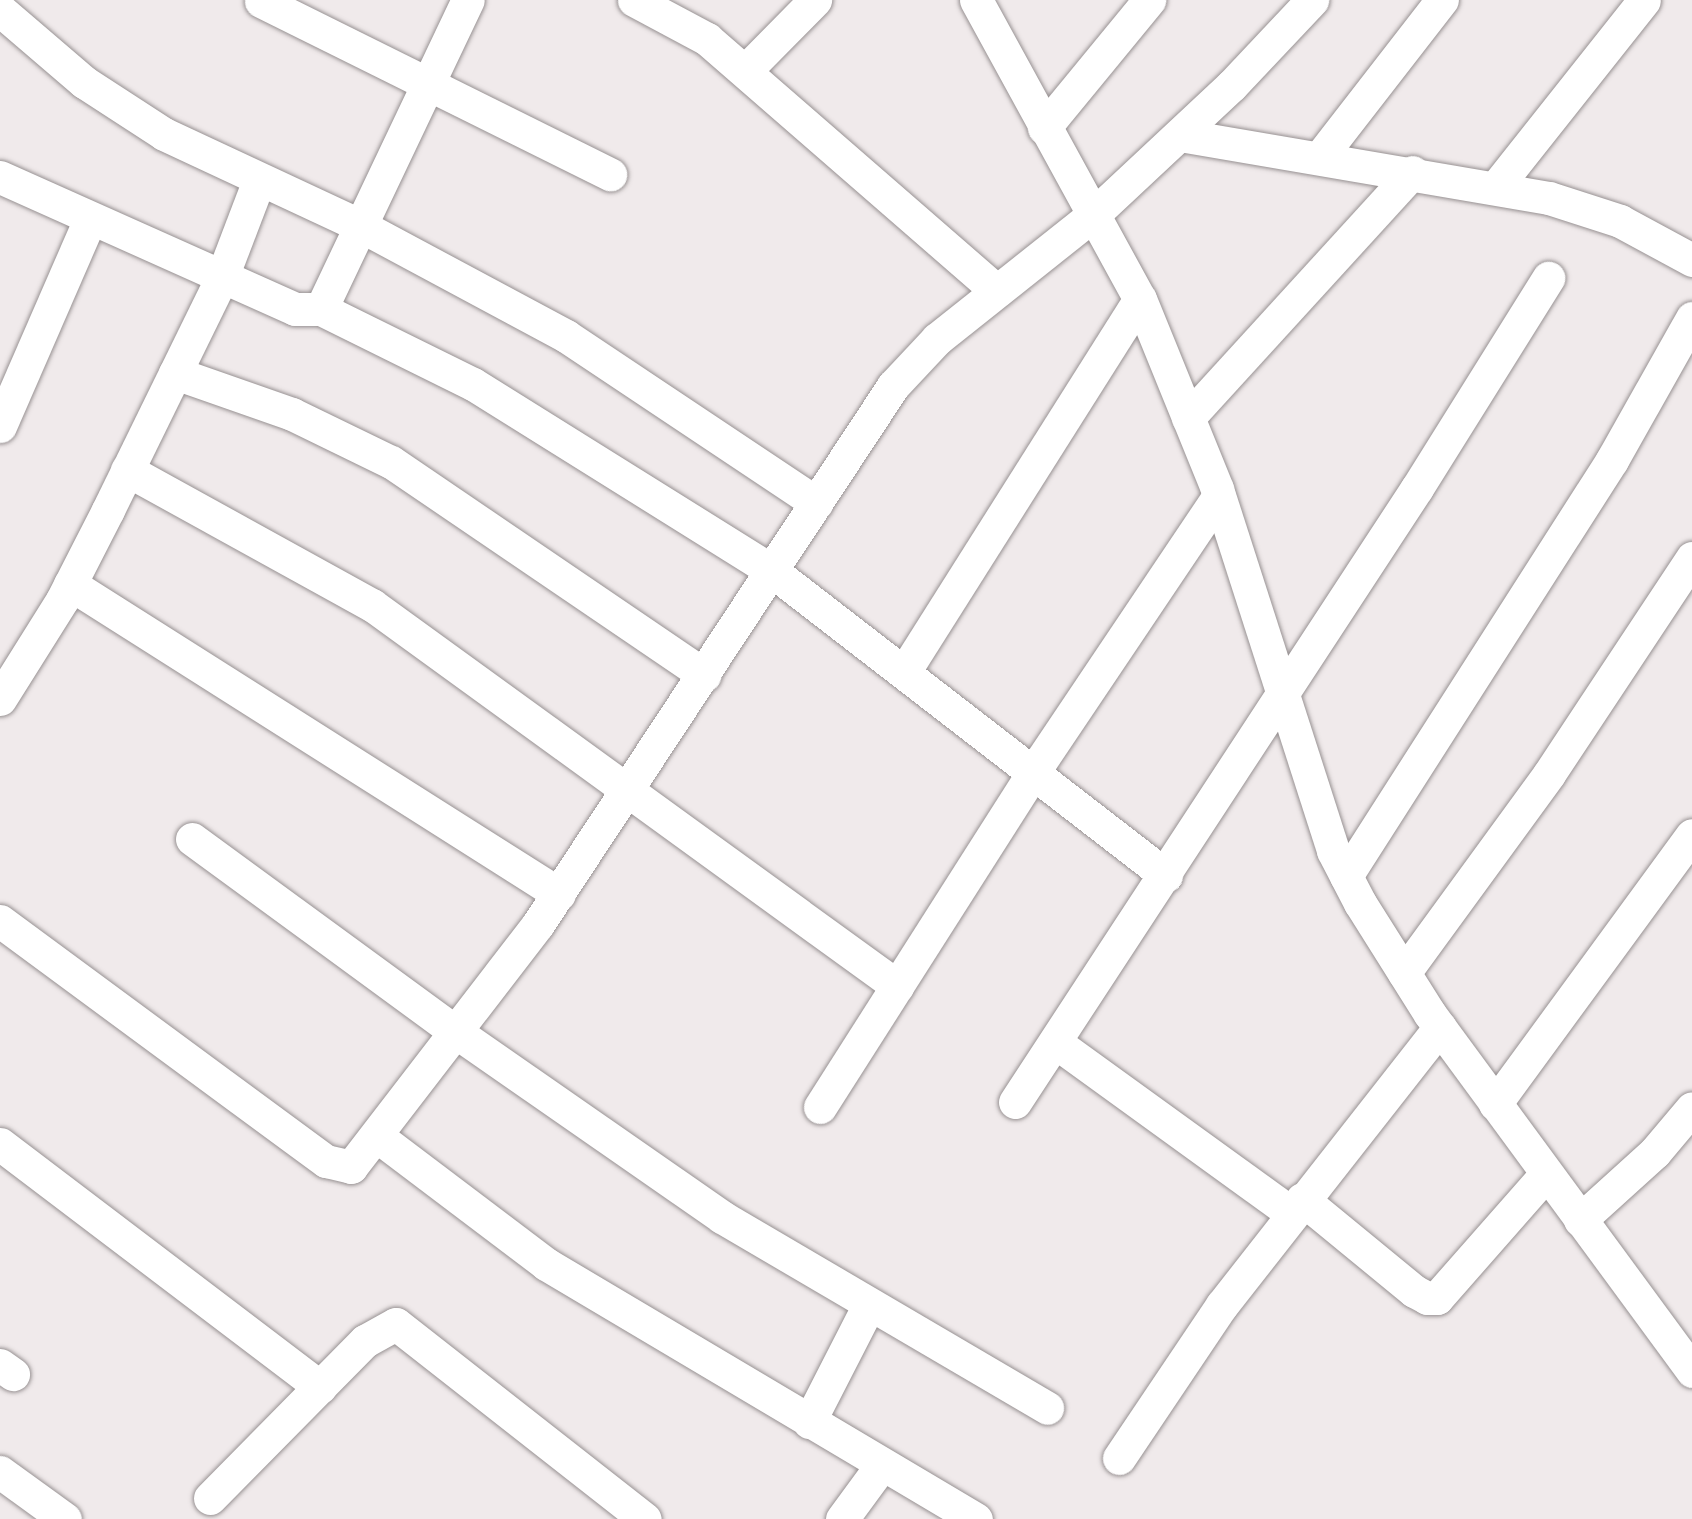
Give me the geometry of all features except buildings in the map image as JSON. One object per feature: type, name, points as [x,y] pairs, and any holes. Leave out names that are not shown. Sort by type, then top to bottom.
[{"type":"street","points":[[321,309],[426,80],[468,0]]},
{"type":"street","points":[[633,0],[685,24],[745,70],[997,291]]},
{"type":"street","points":[[745,70],[815,0]]},
{"type":"street","points":[[976,0],[1044,128],[1140,299],[1219,496],[1333,851],[1346,876],[1404,973],[1440,1027],[1692,1371]]},
{"type":"street","points":[[1044,128],[1149,0]]},
{"type":"street","points":[[0,921],[326,1161],[351,1167],[377,1136],[559,894],[631,789],[893,386],[937,339],[1093,215],[1180,135],[1312,0]]},
{"type":"street","points":[[1320,157],[1442,0]]},
{"type":"street","points":[[1496,187],[1644,0]]},
{"type":"street","points":[[261,1],[426,80],[610,174]]},
{"type":"street","points":[[0,10],[84,82],[126,111],[196,151],[361,226],[602,358],[816,503]]},
{"type":"street","points":[[1180,135],[1413,172],[1496,187],[1583,207],[1692,260]]},
{"type":"street","points":[[1188,418],[1413,172]]},
{"type":"street","points":[[0,177],[295,309],[321,309],[472,384],[772,571],[1166,875]]},
{"type":"street","points":[[0,699],[70,584],[222,277],[260,180]]},
{"type":"street","points":[[0,426],[90,219]]},
{"type":"street","points":[[1015,1102],[1166,875],[1281,692],[1417,488],[1548,278]]},
{"type":"street","points":[[904,672],[1140,299]]},
{"type":"street","points":[[1346,876],[1612,460],[1692,318]]},
{"type":"street","points":[[175,373],[292,414],[391,462],[705,675]]},
{"type":"street","points":[[127,470],[372,605],[631,789],[897,986]]},
{"type":"street","points":[[820,1107],[1034,771],[1219,496]]},
{"type":"street","points":[[1404,973],[1550,774],[1692,558]]},
{"type":"street","points":[[70,584],[559,894]]},
{"type":"street","points":[[1495,1104],[1692,835]]},
{"type":"street","points":[[192,839],[456,1032],[722,1217],[1047,1408]]},
{"type":"street","points":[[1119,1458],[1222,1305],[1296,1206],[1440,1027]]},
{"type":"street","points":[[1055,1042],[1296,1206],[1414,1292],[1427,1299],[1437,1298],[1546,1174]]},
{"type":"street","points":[[1580,1220],[1655,1152],[1692,1108]]},
{"type":"street","points":[[377,1136],[546,1264],[881,1466],[976,1519]]},
{"type":"street","points":[[0,1144],[320,1387]]},
{"type":"street","points":[[809,1422],[869,1305]]},
{"type":"street","points":[[210,1498],[380,1328],[396,1324],[407,1328],[645,1519]]},
{"type":"street","points":[[843,1519],[881,1466]]},
{"type":"street","points":[[0,1472],[65,1519]]}]
